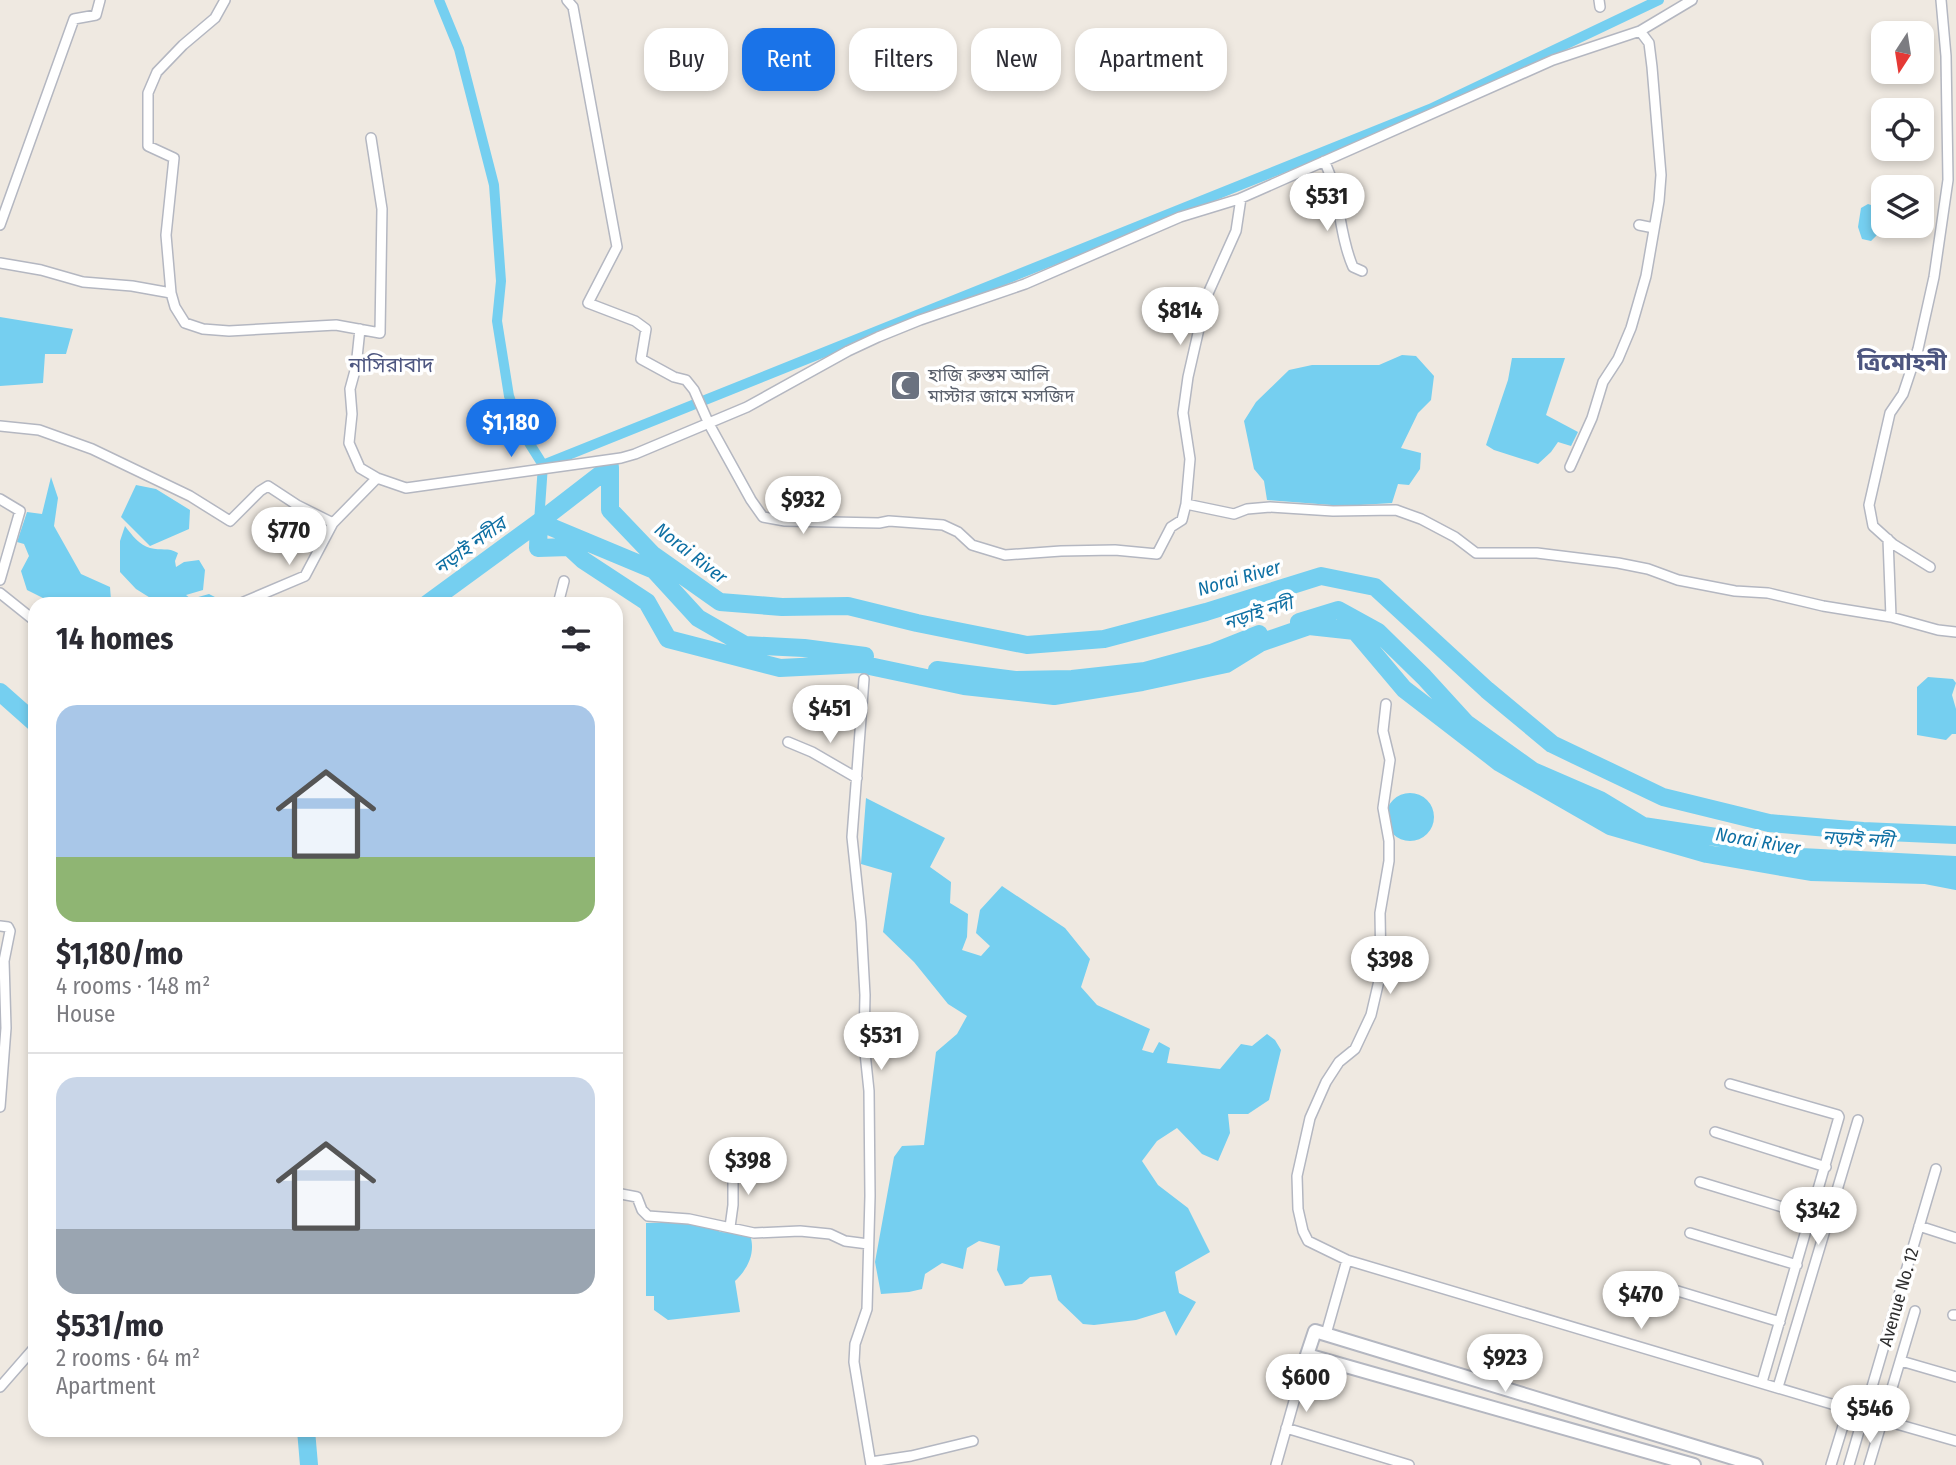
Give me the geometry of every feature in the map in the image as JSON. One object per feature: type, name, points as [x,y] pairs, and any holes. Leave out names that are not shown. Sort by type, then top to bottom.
[{"type":"street","points":[[0,225],[74,19],[96,15],[100,0]]},
{"type":"street","points":[[225,0],[215,18],[183,45],[158,72],[148,93],[148,146],[174,159],[166,235],[171,293],[175,307],[185,323],[203,329],[251,330],[336,325],[380,332],[383,209],[371,138]]},
{"type":"street","points":[[567,0],[573,7],[617,247],[588,303],[635,321],[646,329],[640,359],[674,377],[686,380],[694,390],[709,424],[763,517],[785,521],[889,521],[943,526],[958,532],[972,545],[1005,555],[1115,550],[1157,554],[1171,527],[1182,520],[1186,505],[1190,459],[1183,413],[1188,377],[1206,298],[1236,231],[1241,198]]},
{"type":"street","points":[[360,329],[356,367],[350,389],[352,414],[349,443],[360,468],[377,478],[406,488],[621,458],[747,407],[878,337],[1025,284],[1180,218],[1241,198],[1553,60],[1640,31],[1692,0]]},
{"type":"street","points":[[1930,567],[1873,526],[1869,505],[1891,414],[1903,394],[1915,362],[1927,312],[1948,180],[1951,91],[1941,0]]},
{"type":"street","points":[[1570,467],[1592,418],[1602,382],[1618,359],[1631,328],[1646,276],[1659,201],[1661,175],[1649,43],[1640,31]]},
{"type":"street","points":[[1324,161],[1333,185],[1347,254],[1353,267],[1362,271]]},
{"type":"street","points":[[1639,225],[1654,228]]},
{"type":"street","points":[[0,263],[41,270],[83,282],[132,286],[171,293]]},
{"type":"street","points":[[0,426],[39,430],[92,449],[190,496],[230,521],[268,486],[332,523]]},
{"type":"street","points":[[256,597],[305,576],[332,523],[377,478]]},
{"type":"street","points":[[0,499],[20,512],[0,580]]},
{"type":"street","points":[[1186,505],[1234,514],[1247,509],[1270,507],[1333,511],[1395,510],[1421,519],[1455,537],[1476,553],[1537,553],[1580,557],[1648,569],[1678,580],[1735,591],[1768,593],[1956,632]]},
{"type":"street","points":[[1888,539],[1891,617]]},
{"type":"street","points":[[560,597],[564,581]]},
{"type":"street","points":[[0,593],[28,615]]},
{"type":"street","points":[[864,679],[852,837],[861,922],[865,995],[864,1043],[869,1091],[868,1244],[867,1309],[855,1344],[854,1362],[871,1464],[973,1441]]},
{"type":"street","points":[[1386,704],[1383,731],[1390,760],[1383,808],[1389,841],[1389,861],[1380,914],[1381,972],[1371,1016],[1355,1049],[1339,1062],[1326,1082],[1310,1118],[1297,1177],[1298,1209],[1308,1241],[1347,1260],[1762,1382],[1847,1410],[1831,1465]]},
{"type":"street","points":[[788,742],[812,752],[856,778]]},
{"type":"street","points":[[0,926],[8,927],[9,931],[4,961],[6,1028],[0,1107]]},
{"type":"street","points":[[1730,1084],[1838,1115],[1839,1120],[1762,1382]]},
{"type":"street","points":[[1778,1387],[1858,1121]]},
{"type":"street","points":[[1715,1132],[1826,1167]]},
{"type":"street","points":[[730,1227],[733,1165]]},
{"type":"street","name":"Avenue No. 12","points":[[1849,1465],[1936,1169]]},
{"type":"street","points":[[1700,1182],[1812,1216]]},
{"type":"street","points":[[623,1194],[637,1197],[648,1216],[689,1219],[754,1233],[800,1231],[830,1234],[845,1241],[868,1244]]},
{"type":"street","points":[[1919,1226],[1956,1238]]},
{"type":"street","points":[[1690,1233],[1797,1265]]},
{"type":"street","points":[[1326,1334],[1347,1260]]},
{"type":"street","points":[[1671,1289],[1780,1322]]},
{"type":"street","name":"Avenue No. 12","points":[[1869,1465],[1915,1311]]},
{"type":"street","points":[[1276,1465],[1315,1331],[1756,1465]]},
{"type":"street","points":[[0,1387],[28,1355]]},
{"type":"street","points":[[1307,1355],[1694,1465]]},
{"type":"street","points":[[1901,1360],[1956,1377]]},
{"type":"street","points":[[1865,1415],[1956,1441]]},
{"type":"street","points":[[1286,1428],[1409,1465]]},
{"type":"street","points":[[1369,1465],[1373,1454]]},
{"type":"water","points":[[1871,205],[1871,238],[1874,238],[1871,241],[1862,239],[1858,227],[1861,208]]},
{"type":"water","points":[[0,317],[73,329],[66,354],[45,354],[43,383],[0,386]]},
{"type":"water","points":[[1402,355],[1416,356],[1434,376],[1431,400],[1418,413],[1401,448],[1421,453],[1420,469],[1409,485],[1398,484],[1392,503],[1344,506],[1267,500],[1264,481],[1254,469],[1244,421],[1256,402],[1289,370],[1312,365],[1379,365]]},
{"type":"water","points":[[1512,358],[1565,358],[1546,415],[1578,432],[1571,446],[1558,442],[1538,464],[1486,445],[1508,380]]},
{"type":"water","points":[[51,477],[58,498],[54,526],[81,574],[110,587],[111,597],[41,597],[27,590],[21,571],[29,556],[24,544],[17,542],[27,512],[42,514]]},
{"type":"water","points":[[136,485],[156,489],[190,510],[189,529],[150,546],[121,517]]},
{"type":"water","points":[[125,526],[146,547],[178,553],[176,567],[184,562],[199,560],[205,570],[203,590],[186,595],[188,597],[149,597],[136,589],[120,572],[120,541]]},
{"type":"water","points":[[1928,677],[1953,679],[1956,683],[1952,695],[1956,709],[1956,734],[1946,740],[1917,735],[1917,687]]},
{"type":"water","points":[[1410,793],[1427,800],[1434,817],[1427,834],[1410,841],[1393,834],[1386,817],[1393,800]]},
{"type":"water","points":[[866,798],[945,838],[930,867],[951,882],[950,903],[968,914],[967,937],[962,950],[981,956],[990,946],[976,933],[980,910],[1002,886],[1065,928],[1090,959],[1081,987],[1097,1005],[1150,1029],[1142,1050],[1153,1053],[1159,1042],[1170,1048],[1167,1063],[1220,1069],[1241,1044],[1252,1046],[1267,1034],[1281,1050],[1269,1100],[1248,1114],[1228,1114],[1230,1133],[1218,1161],[1202,1154],[1177,1128],[1157,1141],[1142,1161],[1158,1185],[1188,1208],[1210,1252],[1175,1272],[1179,1293],[1196,1302],[1176,1336],[1165,1311],[1136,1320],[1083,1324],[1058,1300],[1051,1275],[1030,1277],[1022,1284],[1005,1286],[997,1270],[1000,1246],[979,1241],[967,1248],[963,1269],[942,1263],[925,1274],[922,1289],[881,1294],[875,1262],[894,1157],[902,1146],[924,1145],[936,1052],[957,1034],[967,1016],[948,1004],[914,962],[883,932],[892,873],[861,864]]},
{"type":"water","points":[[696,1222],[721,1232],[750,1235],[750,1260],[735,1281],[740,1312],[668,1320],[654,1310],[654,1296],[646,1296],[646,1223]]},
{"type":"waterway","points":[[439,0],[459,49],[494,185],[501,281],[497,321],[509,396],[521,430],[543,465],[539,522]]},
{"type":"waterway","points":[[543,465],[1430,109],[1659,0]]},
{"type":"waterway","name":"Norai River","points":[[1956,835],[1769,823],[1663,797],[1552,744],[1487,690],[1375,587],[1321,576],[1206,612],[1104,639],[1027,645],[848,606],[782,607],[720,602],[652,554],[610,510],[610,467],[539,522],[538,548],[569,547],[583,560],[647,602],[668,639],[780,668],[860,664],[964,686],[1054,696],[1142,682],[1226,664],[1260,643],[1309,626],[1355,631],[1404,689],[1500,763],[1610,826],[1707,854],[1811,872],[1925,875],[1956,881]]},
{"type":"waterway","name":"নড়াই নদী","points":[[437,597],[539,522],[654,570],[698,618],[745,645],[804,648],[865,656]]},
{"type":"waterway","name":"নড়াই নদী","points":[[1299,622],[1338,610],[1378,632],[1466,723],[1533,771],[1600,800],[1643,826],[1716,837],[1801,857],[1956,865]]},
{"type":"waterway","name":"নড়াই নদী","points":[[937,670],[1015,680],[1072,679],[1145,671],[1211,653],[1259,634]]},
{"type":"waterway","name":"নড়াই নদীর","points":[[0,692],[28,717]]},
{"type":"waterway","points":[[307,1437],[309,1465]]},
{"type":"place","name":"হাজি রুস্তম আলি মাস্টার জামে মসজিদ","points":[[905,385]]},
{"type":"district","name":"ত্রিমোহনী","points":[[1902,362]]},
{"type":"district","name":"নাসিরাবাদ","points":[[391,365]]}]
